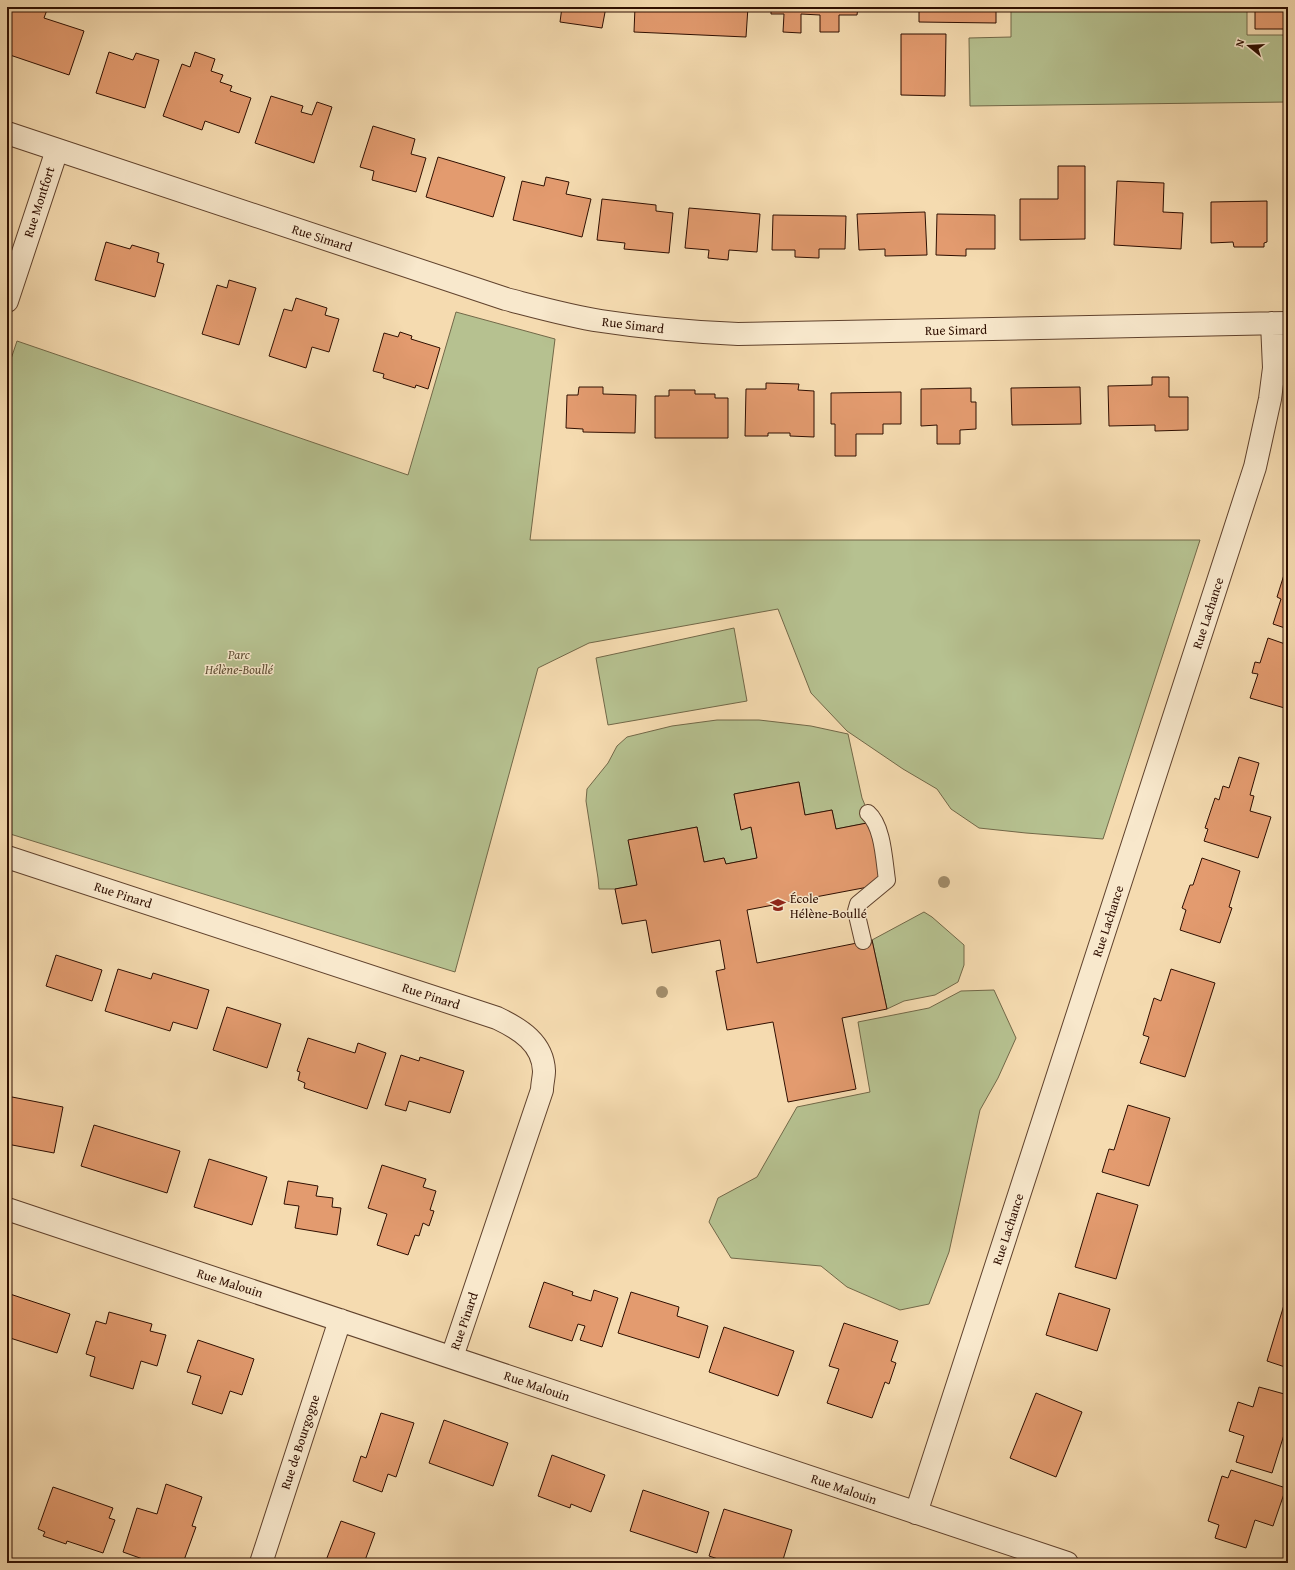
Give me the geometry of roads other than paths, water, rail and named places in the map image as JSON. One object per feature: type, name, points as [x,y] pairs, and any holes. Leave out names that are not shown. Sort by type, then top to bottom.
[{"type":"street","name":"Rue Simard","points":[[7,133],[506,299],[555,312],[600,321],[697,332],[738,334],[1280,323]]},
{"type":"street","name":"Rue Montfort","points":[[7,301],[57,150]]},
{"type":"street","name":"Rue Lachance","points":[[916,1513],[1255,467],[1270,399],[1280,323]]},
{"type":"street","name":"Rue Pinard","points":[[7,857],[497,1018],[515,1026],[532,1040],[538,1050],[544,1070],[542,1090],[452,1357]]},
{"type":"street","name":"Rue Malouin","points":[[7,1209],[1067,1563]]},
{"type":"street","name":"Rue de Bourgogne","points":[[261,1563],[340,1320]]},
{"type":"lane","points":[[863,941],[856,911],[858,904],[887,880],[879,830],[874,818],[868,813]]},
{"type":"place","name":"École Hélène-Boullé","points":[[778,905]]},
{"type":"park label","name":"Parc Hélène-Boullé","points":[[239,662]]}]
